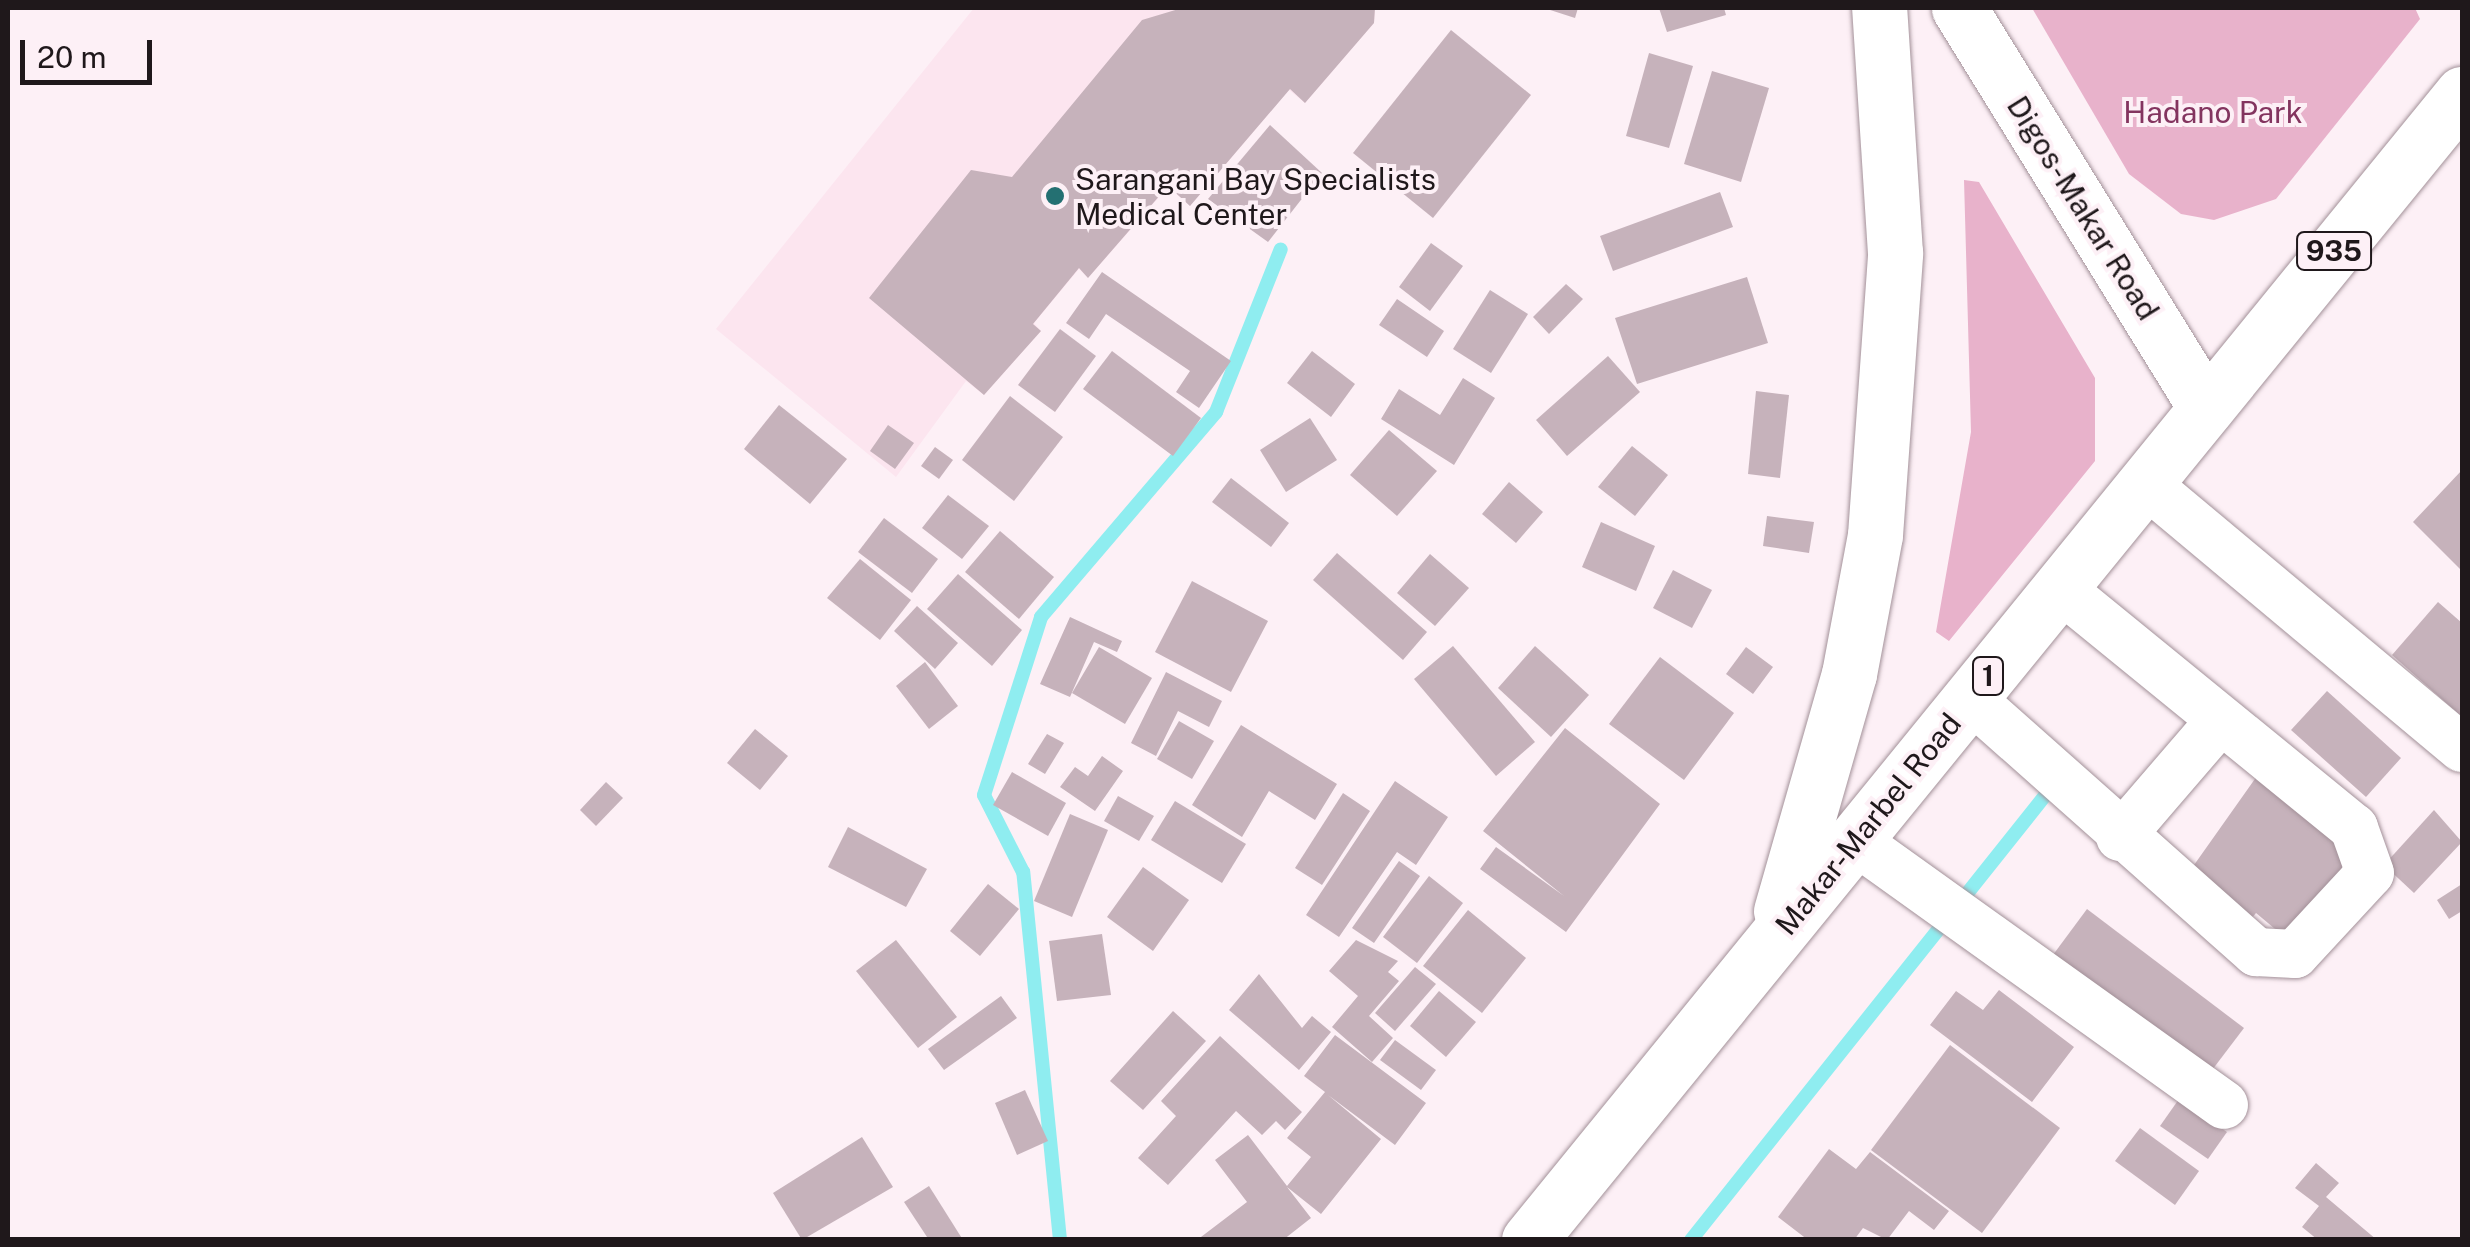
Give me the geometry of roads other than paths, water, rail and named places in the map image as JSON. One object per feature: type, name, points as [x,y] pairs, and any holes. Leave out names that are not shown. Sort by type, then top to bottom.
[{"type":"main road","points":[[1769,945],[1814,811],[1875,535],[1895,253],[1879,8]]},
{"type":"main road","name":"Digos-Makar Road","points":[[1959,8],[2206,408]]},
{"type":"main road","name":"935","points":[[2206,408],[2462,94]]},
{"type":"main road","name":"Makar-Marbel Road","points":[[1529,1240],[2206,408]]},
{"type":"street","points":[[2146,483],[2462,748]]},
{"type":"street","points":[[1970,698],[2120,837],[2256,952],[2278,959],[2295,954],[2370,872],[2354,828],[2218,722],[2060,588]]},
{"type":"street","points":[[2120,837],[2218,722]]},
{"type":"street","points":[[1854,840],[2224,1105]]},
{"type":"waterway","points":[[1060,1240],[1023,872],[984,795],[1041,617],[1216,412],[1281,249]]},
{"type":"waterway","points":[[1691,1240],[2055,783]]},
{"type":"place","name":"Sarangani Bay Specialists Medical Center","points":[[1055,196]]},
{"type":"park label","name":"Hadano Park","points":[[2213,112]]}]
